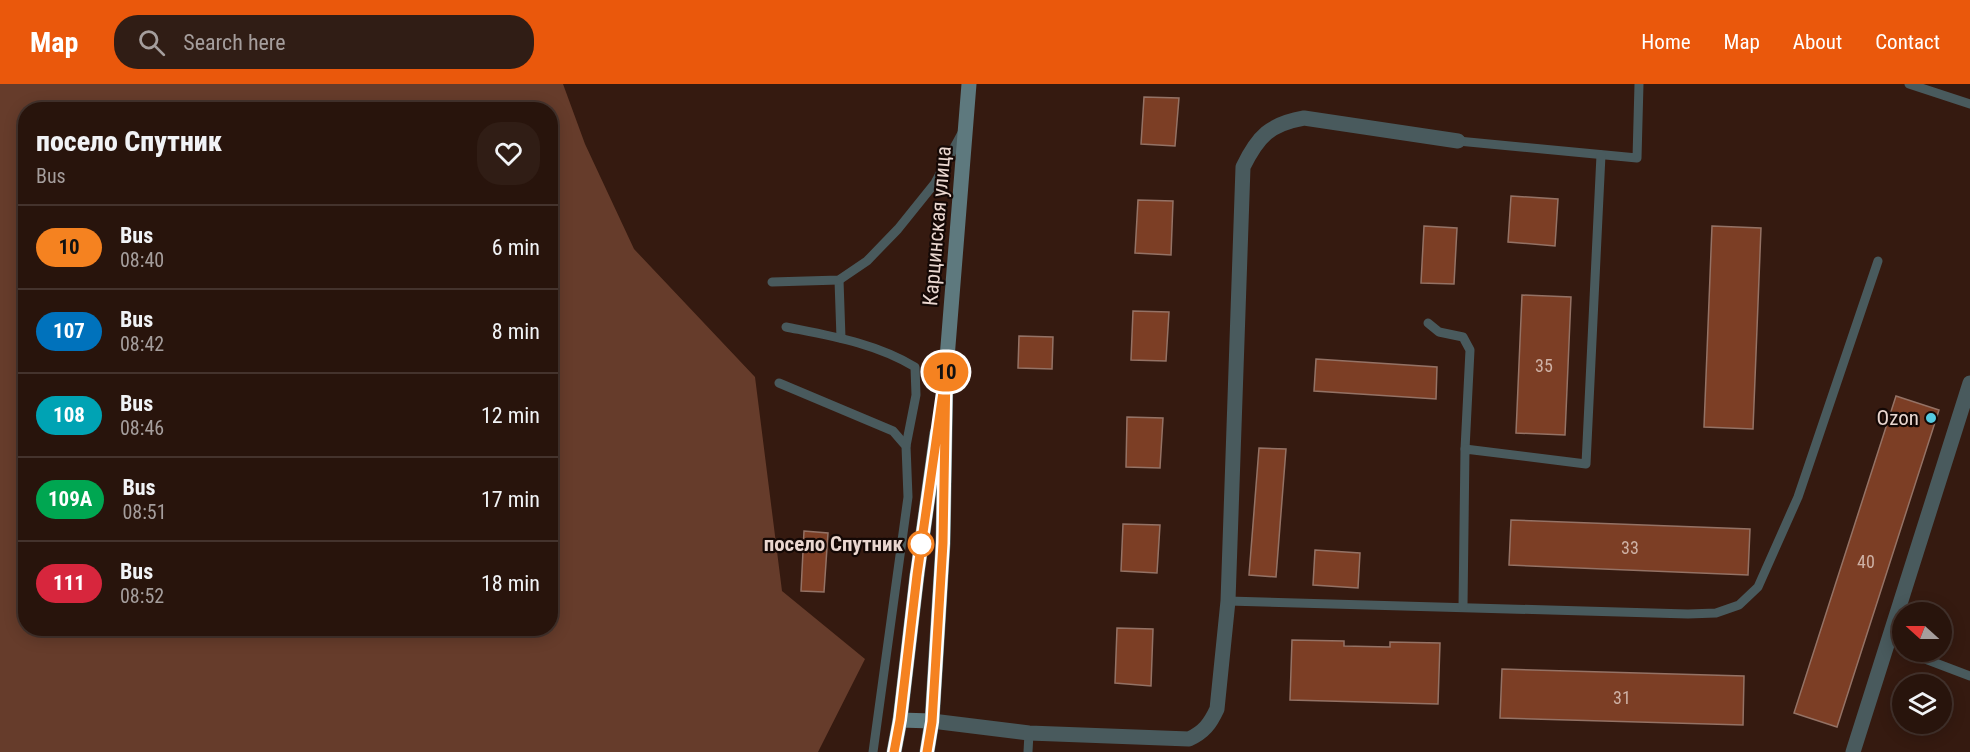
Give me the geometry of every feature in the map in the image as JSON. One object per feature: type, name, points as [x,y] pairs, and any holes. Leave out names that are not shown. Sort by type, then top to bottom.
[{"type":"main road","name":"Карцинская улица","points":[[946,371],[969,84]]},
{"type":"main road","points":[[921,547],[946,371]]},
{"type":"main road","points":[[927,752],[932,722],[943,543],[946,371]]},
{"type":"main road","points":[[894,752],[900,720],[917,575]]},
{"type":"main road","points":[[900,720],[932,722]]},
{"type":"street","points":[[932,722],[1029,733],[1189,739],[1201,734],[1217,709],[1228,601],[1243,167],[1258,140],[1268,131],[1287,121],[1304,118],[1458,141]]},
{"type":"street","points":[[1853,752],[1966,407],[1970,383]]},
{"type":"street","points":[[917,575],[921,547]]},
{"type":"lane","points":[[772,282],[839,280],[867,261],[898,229],[935,183],[966,125],[964,84]]},
{"type":"lane","points":[[1458,141],[1637,158],[1639,84]]},
{"type":"lane","points":[[1909,84],[1970,104]]},
{"type":"lane","points":[[1465,449],[1586,464],[1601,155]]},
{"type":"lane","points":[[1228,601],[1688,614],[1716,613],[1739,605],[1758,587],[1798,497],[1878,261]]},
{"type":"lane","points":[[839,280],[841,338]]},
{"type":"lane","points":[[1428,323],[1439,332],[1464,337],[1470,350],[1465,449],[1463,607]]},
{"type":"lane","points":[[786,327],[841,338],[894,355],[915,367],[916,395],[906,446],[908,497],[873,752]]},
{"type":"lane","points":[[779,383],[893,431],[906,446]]},
{"type":"lane","points":[[1887,645],[1892,647]]},
{"type":"lane","points":[[1932,662],[1970,676]]},
{"type":"lane","points":[[886,752],[900,720]]},
{"type":"lane","points":[[1028,752],[1029,733]]},
{"type":"shaded area","points":[[0,84],[563,84],[585,144],[634,249],[755,377],[782,591],[865,659],[818,752],[0,752]]},
{"type":"building","points":[[1144,97],[1179,98],[1175,146],[1141,144]]},
{"type":"building","points":[[1511,196],[1558,199],[1555,246],[1508,242]]},
{"type":"building","points":[[1138,200],[1173,201],[1171,255],[1135,253]]},
{"type":"building","points":[[1424,226],[1457,228],[1454,284],[1421,283]]},
{"type":"building","points":[[1712,226],[1761,228],[1753,429],[1704,427]]},
{"type":"building","points":[[1522,295],[1571,297],[1565,435],[1516,433]]},
{"type":"building","points":[[1133,311],[1169,312],[1166,361],[1131,360]]},
{"type":"building","points":[[1019,336],[1053,337],[1052,369],[1018,368]]},
{"type":"building","points":[[1316,359],[1437,367],[1436,399],[1314,391]]},
{"type":"building","points":[[1896,396],[1939,410],[1837,727],[1794,713]]},
{"type":"building","points":[[1127,417],[1163,418],[1160,468],[1126,467]]},
{"type":"building","points":[[1259,448],[1286,449],[1276,577],[1249,575]]},
{"type":"building","points":[[1511,520],[1750,529],[1748,575],[1509,565]]},
{"type":"building","points":[[1123,524],[1160,525],[1157,573],[1121,571]]},
{"type":"building","points":[[804,531],[828,533],[824,592],[801,591]]},
{"type":"building","points":[[1315,550],[1360,553],[1358,588],[1313,585]]},
{"type":"building","points":[[1117,628],[1153,629],[1151,686],[1115,683]]},
{"type":"building","points":[[1292,640],[1344,641],[1344,646],[1390,647],[1390,642],[1440,643],[1438,704],[1290,700]]},
{"type":"building","points":[[1502,669],[1744,676],[1743,725],[1500,718]]},
{"type":"bus line","name":"10","points":[[894,752],[946,371],[943,543],[932,722],[927,752]]},
{"type":"place","name":"Ozon","points":[[1931,418]]},
{"type":"place","name":"посело Спутник","points":[[921,544]]}]
